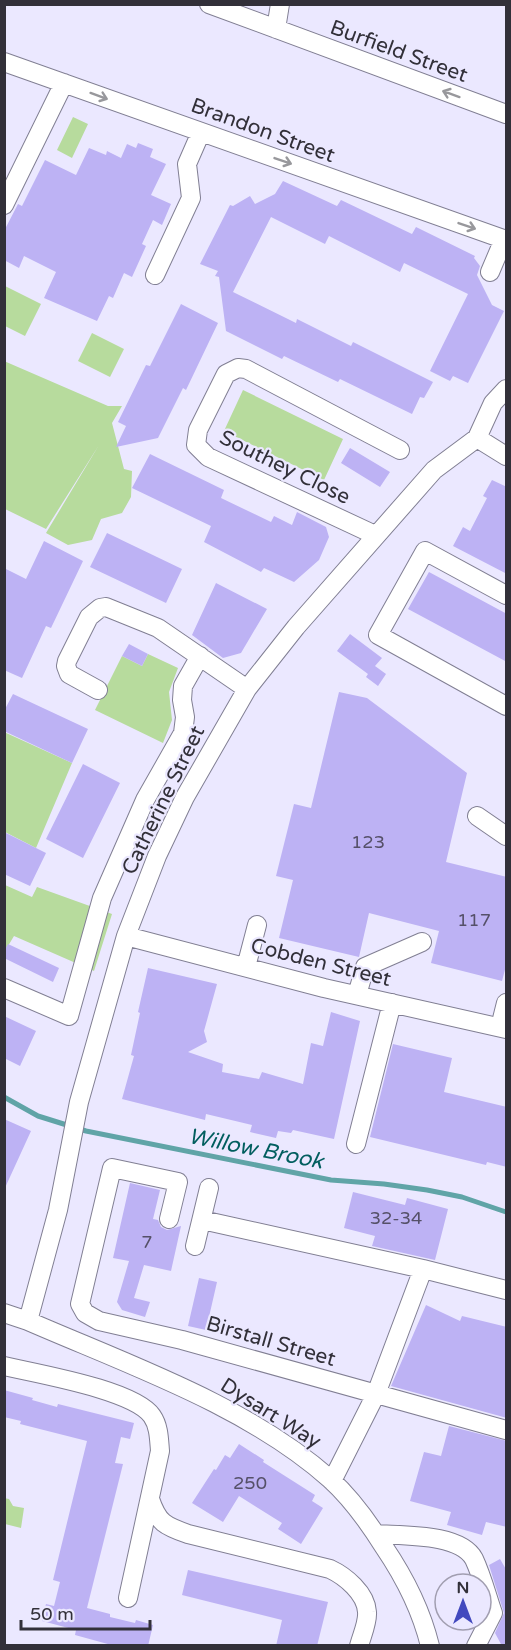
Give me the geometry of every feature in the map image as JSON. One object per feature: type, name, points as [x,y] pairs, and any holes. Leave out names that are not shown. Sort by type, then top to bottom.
[{"type":"street","name":"Burfield Street","points":[[209,4],[507,114]]},
{"type":"street","points":[[276,29],[280,4]]},
{"type":"street","name":"Brandon Street","points":[[4,62],[505,240]]},
{"type":"street","points":[[4,205],[63,83]]},
{"type":"street","points":[[155,275],[190,198],[187,164],[201,132]]},
{"type":"street","points":[[490,272],[505,240]]},
{"type":"street","name":"Southey Close","points":[[375,535],[208,457],[196,445],[198,430],[226,374],[238,368],[246,369],[400,450]]},
{"type":"street","name":"Catherine Street","points":[[28,1321],[58,1210],[79,1102],[126,936],[157,856],[185,797],[247,689],[296,627],[434,470],[477,438],[493,403],[507,388]]},
{"type":"street","points":[[477,438],[507,456]]},
{"type":"street","points":[[507,595],[425,551],[378,635],[507,706]]},
{"type":"street","points":[[98,690],[69,674],[66,666],[89,617],[100,608],[113,608],[158,628],[247,689]]},
{"type":"street","points":[[4,988],[69,1016],[102,898],[145,800],[183,733],[185,717],[182,700],[183,686],[200,656]]},
{"type":"street","points":[[477,816],[507,836]]},
{"type":"street","points":[[246,967],[257,925]]},
{"type":"street","name":"Cobden Street","points":[[126,936],[357,995],[503,1028]]},
{"type":"street","points":[[357,995],[365,967],[422,942]]},
{"type":"street","points":[[356,1144],[393,1003]]},
{"type":"street","points":[[503,1028],[507,1004]]},
{"type":"street","name":"Birstall Street","points":[[169,1219],[178,1182],[112,1168],[80,1304],[85,1313],[99,1321],[182,1340],[507,1430]]},
{"type":"street","points":[[195,1246],[209,1188]]},
{"type":"street","points":[[201,1220],[507,1290]]},
{"type":"street","points":[[332,1481],[376,1394],[423,1269]]},
{"type":"street","name":"Dysart Way","points":[[4,1313],[28,1321],[208,1400],[254,1424],[302,1456],[332,1481],[376,1534],[412,1593],[425,1622],[430,1646]]},
{"type":"street","points":[[4,1366],[117,1394],[145,1407],[153,1417],[158,1428],[160,1451],[128,1598]]},
{"type":"street","points":[[150,1499],[156,1517],[168,1527],[330,1569],[342,1575],[365,1604],[367,1614],[359,1646]]},
{"type":"street","points":[[376,1534],[429,1537],[458,1545],[473,1557],[494,1613],[476,1646]]},
{"type":"green space","points":[[73,117],[88,124],[72,158],[57,150]]},
{"type":"green space","points":[[5,286],[41,304],[25,336],[5,326]]},
{"type":"green space","points":[[92,333],[124,349],[110,377],[78,361]]},
{"type":"green space","points":[[4,361],[108,406],[122,406],[112,423],[124,469],[132,471],[131,497],[122,513],[101,519],[92,540],[68,545],[46,533],[99,445],[46,529],[5,509]]},
{"type":"green space","points":[[243,390],[343,439],[324,480],[224,431]]},
{"type":"green space","points":[[148,654],[178,668],[169,692],[172,720],[163,743],[95,710],[122,656],[142,666]]},
{"type":"green space","points":[[4,732],[72,763],[36,848],[5,832]]},
{"type":"green space","points":[[5,885],[32,897],[37,887],[112,914],[94,971],[14,936],[5,951]]},
{"type":"green space","points":[[4,1498],[9,1499],[13,1506],[24,1508],[21,1528],[5,1524]]},
{"type":"building","points":[[138,143],[153,149],[150,157],[166,164],[151,195],[171,204],[162,225],[153,220],[142,244],[146,246],[132,277],[124,273],[113,298],[109,296],[97,321],[44,298],[56,272],[24,256],[19,268],[4,260],[4,231],[18,204],[22,206],[45,160],[76,175],[89,148],[106,155],[107,151],[121,158],[127,144],[136,148]]},
{"type":"building","points":[[283,181],[337,206],[341,200],[412,234],[416,227],[475,256],[480,266],[477,275],[492,305],[504,311],[468,383],[453,376],[450,381],[430,371],[468,294],[404,263],[400,272],[329,236],[325,244],[271,217],[233,292],[296,323],[297,319],[351,346],[353,342],[433,382],[424,398],[420,397],[412,414],[340,379],[338,382],[284,356],[282,359],[226,331],[219,277],[215,276],[218,271],[200,264],[230,205],[233,206],[250,196],[255,204],[275,194]]},
{"type":"building","points":[[181,304],[218,323],[186,390],[183,388],[158,438],[116,447],[126,426],[118,422],[146,365],[150,366]]},
{"type":"building","points":[[350,448],[390,472],[380,487],[341,463]]},
{"type":"building","points":[[150,454],[224,490],[221,498],[271,522],[274,516],[292,525],[297,512],[326,527],[329,537],[319,560],[294,582],[264,568],[261,572],[204,542],[211,526],[132,488]]},
{"type":"building","points":[[492,480],[507,487],[507,574],[453,546],[463,527],[470,531],[487,498],[483,496]]},
{"type":"building","points":[[107,533],[182,569],[166,603],[90,567]]},
{"type":"building","points":[[44,541],[83,561],[51,628],[46,626],[22,678],[4,670],[4,568],[26,579]]},
{"type":"building","points":[[429,572],[507,614],[507,662],[408,609]]},
{"type":"building","points":[[216,583],[267,609],[241,653],[223,658],[192,635]]},
{"type":"building","points":[[350,634],[382,658],[375,666],[386,674],[378,686],[366,677],[368,674],[337,651]]},
{"type":"building","points":[[129,644],[148,654],[142,666],[122,656]]},
{"type":"building","points":[[339,692],[367,698],[467,773],[446,862],[507,877],[507,962],[502,981],[431,963],[439,931],[369,913],[359,957],[279,938],[293,880],[276,876],[294,804],[311,808]]},
{"type":"building","points":[[13,694],[88,729],[72,763],[4,731],[4,711]]},
{"type":"building","points":[[83,764],[120,783],[83,858],[46,839]]},
{"type":"building","points":[[4,832],[46,853],[30,886],[4,874]]},
{"type":"building","points":[[8,944],[59,968],[53,982],[4,958],[4,951]]},
{"type":"building","points":[[148,968],[217,984],[204,1031],[207,1042],[188,1052],[223,1064],[222,1072],[259,1079],[262,1072],[303,1084],[311,1043],[323,1046],[331,1012],[360,1021],[334,1139],[293,1130],[291,1133],[278,1131],[276,1138],[250,1132],[252,1125],[206,1114],[205,1120],[122,1099],[134,1056],[131,1055]]},
{"type":"building","points":[[4,1016],[36,1031],[20,1066],[4,1058]]},
{"type":"building","points":[[393,1044],[452,1058],[444,1092],[507,1107],[507,1167],[487,1162],[486,1165],[370,1137]]},
{"type":"building","points":[[4,1119],[31,1131],[4,1190]]},
{"type":"building","points":[[130,1183],[160,1190],[153,1219],[158,1220],[161,1227],[167,1230],[181,1226],[171,1271],[144,1265],[134,1298],[150,1302],[145,1317],[122,1310],[117,1302],[129,1261],[113,1258]]},
{"type":"building","points":[[353,1192],[405,1205],[407,1198],[448,1209],[435,1260],[372,1246],[375,1236],[344,1228]]},
{"type":"building","points":[[199,1278],[217,1282],[206,1330],[188,1326]]},
{"type":"building","points":[[426,1305],[460,1321],[462,1316],[507,1327],[507,1418],[391,1386]]},
{"type":"building","points":[[4,1390],[57,1407],[58,1404],[134,1423],[130,1439],[121,1437],[115,1463],[123,1464],[87,1608],[110,1614],[110,1617],[135,1623],[136,1620],[153,1625],[148,1646],[115,1646],[75,1635],[76,1630],[42,1621],[46,1604],[54,1606],[60,1582],[53,1580],[87,1441],[20,1424],[21,1421],[4,1417]]},
{"type":"building","points":[[449,1426],[507,1441],[507,1527],[486,1522],[482,1535],[447,1525],[451,1512],[410,1501],[424,1452],[441,1456]]},
{"type":"building","points":[[239,1444],[315,1495],[312,1501],[323,1508],[301,1544],[278,1529],[282,1523],[239,1496],[223,1522],[192,1503],[225,1455],[230,1458]]},
{"type":"building","points":[[500,1559],[507,1571],[507,1646],[502,1646],[495,1633],[504,1613],[489,1565]]},
{"type":"building","points":[[188,1570],[328,1602],[317,1646],[276,1646],[282,1620],[182,1595]]},
{"type":"waterway","name":"Willow Brook","points":[[4,1097],[38,1116],[86,1131],[331,1180],[427,1190],[462,1197],[506,1212]]}]
